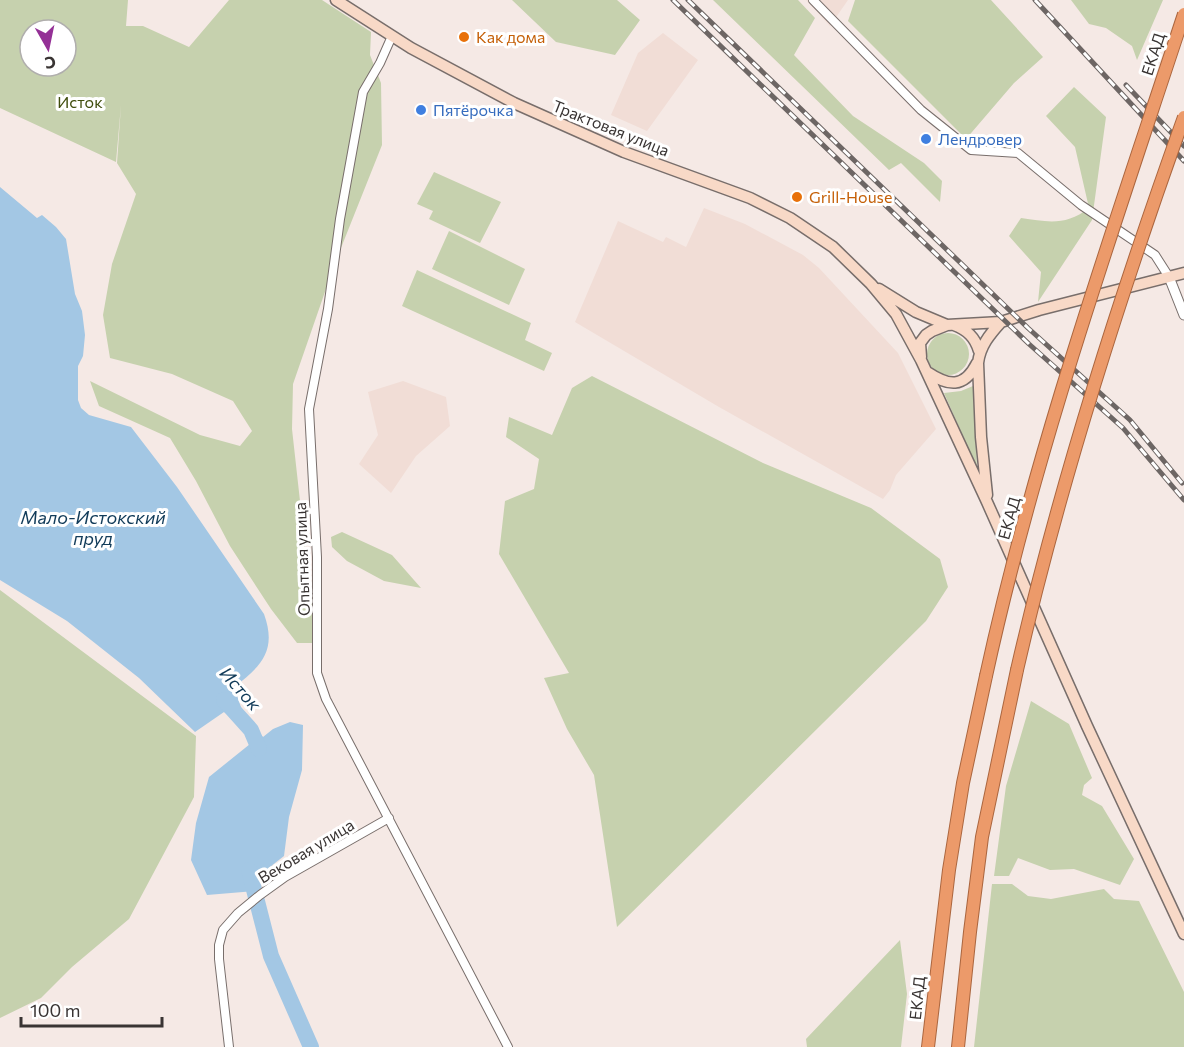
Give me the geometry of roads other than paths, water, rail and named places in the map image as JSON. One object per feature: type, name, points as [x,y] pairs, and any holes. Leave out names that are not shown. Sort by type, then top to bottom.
[{"type":"highway","name":"ЕКАД","points":[[928,1047],[951,859],[963,783],[1011,569],[1076,340],[1184,14]]},
{"type":"highway","points":[[958,1047],[982,837],[1017,670],[1084,418],[1184,117]]},
{"type":"main road","name":"Трактовая улица","points":[[336,0],[392,36],[514,103],[586,135],[750,198],[790,218],[832,247],[871,284]]},
{"type":"main road","points":[[921,360],[920,343],[926,335],[950,325],[1001,322],[1184,273]]},
{"type":"main road","points":[[871,284],[916,312],[970,334],[976,342],[979,351],[981,436],[987,502]]},
{"type":"main road","points":[[871,284],[896,314],[927,372],[1184,934]]},
{"type":"main road","points":[[979,351],[1001,322]]},
{"type":"main road","points":[[927,372],[942,382],[952,383],[962,381],[973,372],[978,363]]},
{"type":"street","points":[[813,0],[921,110],[971,150],[1018,153],[1082,205],[1155,255],[1169,277],[1184,315]]},
{"type":"street","name":"Опытная улица","points":[[392,36],[363,92],[340,219],[328,309],[309,409],[317,557],[317,673],[326,699],[508,1047]]},
{"type":"street","name":"Вековая улица","points":[[229,1047],[220,976],[219,945],[223,930],[238,913],[285,876],[389,818]]},
{"type":"water","name":"Мало-Истокский пруд","points":[[0,187],[37,218],[42,215],[66,239],[75,294],[82,311],[85,335],[83,356],[78,366],[78,400],[81,408],[89,415],[131,427],[177,487],[264,614],[268,627],[268,647],[259,664],[234,687],[243,713],[233,718],[224,712],[195,732],[139,678],[67,621],[0,580]]},
{"type":"water","points":[[290,722],[303,725],[302,770],[289,817],[284,856],[261,874],[262,882],[255,891],[207,895],[191,860],[196,823],[209,777],[250,744],[248,732],[255,728],[263,737],[273,729]]},
{"type":"waterway","name":"Исток","points":[[224,700],[251,730],[259,749]]},
{"type":"waterway","name":"Исток","points":[[249,870],[271,956],[311,1047]]},
{"type":"railway","points":[[673,0],[1029,344],[1123,428],[1184,500]]},
{"type":"railway","points":[[688,0],[1028,328],[1130,420],[1182,483]]},
{"type":"railway","points":[[1035,0],[1184,161]]},
{"type":"railway","points":[[1126,85],[1184,146]]},
{"type":"place","name":"Как дома","points":[[464,37]]},
{"type":"place","name":"Пятёрочка","points":[[421,110]]},
{"type":"place","name":"Лендровер","points":[[926,139]]},
{"type":"place","name":"Grill-House","points":[[797,197]]}]
